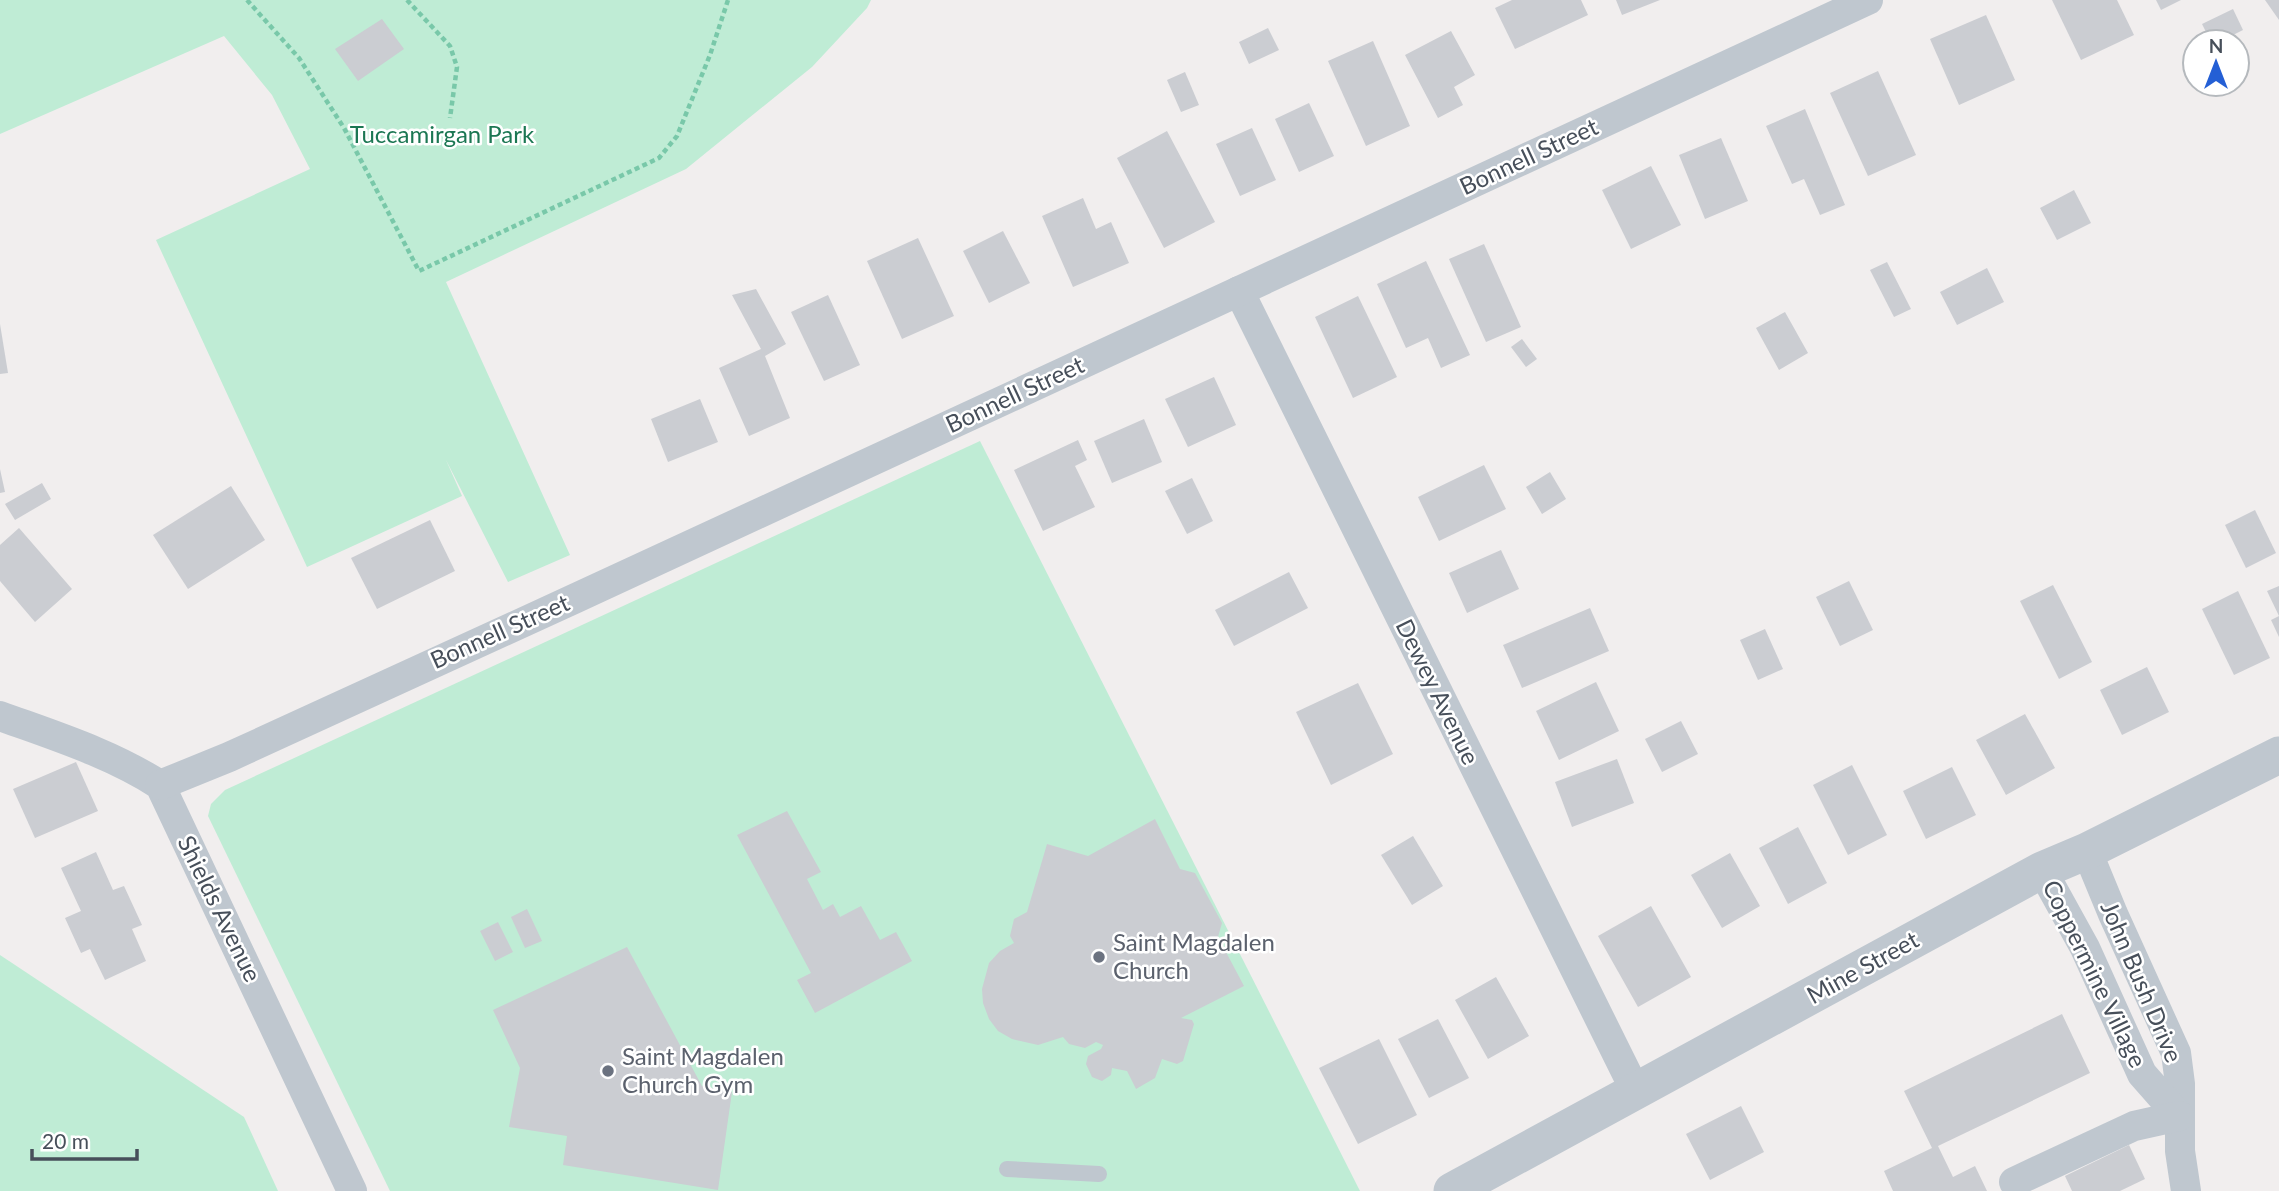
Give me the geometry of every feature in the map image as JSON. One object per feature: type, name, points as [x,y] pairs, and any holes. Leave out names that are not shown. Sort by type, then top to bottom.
[{"type":"street","name":"Bonnell Street","points":[[160,785],[229,757],[589,592],[1868,0]]},
{"type":"street","name":"Dewey Avenue","points":[[1239,291],[1636,1092]]},
{"type":"street","points":[[0,716],[103,754],[160,785]]},
{"type":"street","name":"Mine Street","points":[[1451,1191],[2042,870],[2279,755]]},
{"type":"street","name":"Shields Avenue","points":[[160,785],[352,1191]]},
{"type":"street","name":"John Bush Drive","points":[[2087,850],[2176,1053],[2180,1084],[2179,1116]]},
{"type":"street","name":"Coppermine Village","points":[[2042,870],[2085,948],[2142,1074],[2179,1116]]},
{"type":"street","points":[[2014,1182],[2134,1126],[2179,1116],[2180,1151],[2186,1191]]},
{"type":"lane","points":[[1007,1169],[1099,1174]]},
{"type":"path","points":[[247,0],[299,58],[344,128],[419,271],[659,158],[677,136],[710,55],[728,0]]},
{"type":"path","points":[[407,0],[450,46],[457,67],[450,118]]},
{"type":"green space","name":"Tuccamirgan Park","points":[[0,0],[871,0],[867,8],[812,67],[686,169],[446,282],[570,555],[508,582],[446,460],[462,496],[307,567],[156,240],[310,169],[272,95],[224,36],[0,134]]},
{"type":"green space","points":[[980,441],[1360,1191],[390,1191],[208,816],[211,804],[225,790]]},
{"type":"green space","points":[[0,955],[244,1117],[278,1191],[0,1191]]},
{"type":"building","points":[[1512,0],[1581,0],[1588,15],[1515,49],[1495,8]]},
{"type":"building","points":[[1616,0],[1660,0],[1622,15]]},
{"type":"building","points":[[2052,0],[2117,0],[2134,35],[2081,60]]},
{"type":"building","points":[[2156,0],[2181,0],[2161,10]]},
{"type":"building","points":[[2265,0],[2279,0],[2279,20]]},
{"type":"building","points":[[2233,9],[2242,28],[2204,28],[2202,24]]},
{"type":"building","points":[[1986,15],[2015,80],[1959,105],[1930,39]]},
{"type":"building","points":[[382,19],[404,49],[358,81],[335,49]]},
{"type":"building","points":[[1268,28],[1279,50],[1249,64],[1239,42]]},
{"type":"building","points":[[1451,31],[1475,75],[1454,87],[1463,105],[1438,118],[1405,55]]},
{"type":"building","points":[[1373,41],[1410,126],[1366,146],[1328,61]]},
{"type":"building","points":[[1878,71],[1916,155],[1868,176],[1830,93]]},
{"type":"building","points":[[1185,72],[1199,105],[1181,112],[1167,80]]},
{"type":"building","points":[[1309,103],[1334,156],[1299,172],[1275,119]]},
{"type":"building","points":[[1805,109],[1845,205],[1820,215],[1804,179],[1792,184],[1766,126]]},
{"type":"building","points":[[1252,128],[1276,180],[1240,196],[1216,144]]},
{"type":"building","points":[[1167,131],[1215,222],[1164,248],[1117,158]]},
{"type":"building","points":[[1721,138],[1748,201],[1705,219],[1679,155]]},
{"type":"building","points":[[1651,166],[1681,225],[1631,249],[1602,190]]},
{"type":"building","points":[[2074,190],[2091,223],[2057,240],[2040,208]]},
{"type":"building","points":[[1083,198],[1096,229],[1111,222],[1129,263],[1073,287],[1042,216]]},
{"type":"building","points":[[1003,231],[1030,283],[989,303],[963,251]]},
{"type":"building","points":[[918,238],[954,316],[902,339],[867,261]]},
{"type":"building","points":[[1484,244],[1521,327],[1486,342],[1449,259]]},
{"type":"building","points":[[1426,261],[1470,355],[1441,368],[1428,338],[1406,348],[1377,284]]},
{"type":"building","points":[[1887,262],[1911,309],[1894,317],[1870,270]]},
{"type":"building","points":[[1987,268],[2004,302],[1957,325],[1940,292]]},
{"type":"building","points":[[756,289],[786,344],[765,356],[790,418],[749,436],[719,368],[761,349],[732,295]]},
{"type":"building","points":[[828,295],[860,365],[824,381],[791,312]]},
{"type":"building","points":[[1358,296],[1397,377],[1353,398],[1315,317]]},
{"type":"building","points":[[1785,312],[1808,353],[1779,370],[1756,328]]},
{"type":"building","points":[[0,324],[8,373],[0,374]]},
{"type":"building","points":[[1522,339],[1537,359],[1526,367],[1511,347]]},
{"type":"building","points":[[1214,377],[1236,425],[1188,447],[1165,399]]},
{"type":"building","points":[[700,399],[718,442],[668,462],[651,419]]},
{"type":"building","points":[[1144,419],[1162,462],[1112,483],[1094,441]]},
{"type":"building","points":[[1078,440],[1087,460],[1075,466],[1095,507],[1043,531],[1014,470]]},
{"type":"building","points":[[1484,465],[1506,509],[1439,541],[1418,497]]},
{"type":"building","points":[[0,469],[5,492],[0,493]]},
{"type":"building","points":[[1550,472],[1566,499],[1542,514],[1526,487]]},
{"type":"building","points":[[1192,478],[1213,521],[1187,534],[1165,491]]},
{"type":"building","points":[[42,483],[51,499],[15,520],[5,504]]},
{"type":"building","points":[[231,486],[265,540],[188,589],[153,535]]},
{"type":"building","points":[[2255,510],[2276,553],[2246,568],[2225,525]]},
{"type":"building","points":[[430,520],[455,571],[377,609],[351,558]]},
{"type":"building","points":[[19,528],[72,589],[35,622],[0,581],[0,545]]},
{"type":"building","points":[[1501,550],[1519,589],[1467,613],[1449,573]]},
{"type":"building","points":[[1289,572],[1308,608],[1234,646],[1215,610]]},
{"type":"building","points":[[1849,581],[1873,630],[1840,646],[1816,597]]},
{"type":"building","points":[[2053,585],[2092,662],[2059,679],[2020,601]]},
{"type":"building","points":[[2279,586],[2279,616],[2267,591]]},
{"type":"building","points":[[2238,591],[2270,658],[2234,675],[2202,609]]},
{"type":"building","points":[[1590,608],[1609,651],[1522,688],[1503,645]]},
{"type":"building","points":[[2279,616],[2279,637],[2271,620]]},
{"type":"building","points":[[1765,629],[1783,669],[1758,680],[1740,640]]},
{"type":"building","points":[[2147,667],[2169,712],[2122,735],[2100,690]]},
{"type":"building","points":[[1596,682],[1619,731],[1559,760],[1536,711]]},
{"type":"building","points":[[1358,683],[1393,754],[1331,785],[1296,712]]},
{"type":"building","points":[[2025,714],[2055,768],[2006,795],[1976,740]]},
{"type":"building","points":[[1681,721],[1698,754],[1662,772],[1645,739]]},
{"type":"building","points":[[1617,759],[1634,803],[1572,827],[1555,782]]},
{"type":"building","points":[[76,762],[98,811],[35,838],[13,789]]},
{"type":"building","points":[[1852,765],[1887,835],[1848,855],[1813,785]]},
{"type":"building","points":[[1952,767],[1976,815],[1926,839],[1903,791]]},
{"type":"building","points":[[787,811],[821,872],[807,879],[823,910],[833,904],[840,917],[861,906],[880,940],[896,932],[912,961],[815,1013],[797,980],[811,973],[737,835]]},
{"type":"building","points":[[1155,819],[1180,869],[1195,873],[1222,923],[1218,937],[1244,986],[1181,1018],[1192,1020],[1194,1024],[1183,1061],[1177,1064],[1162,1059],[1155,1078],[1136,1089],[1127,1071],[1112,1068],[1111,1075],[1102,1081],[1092,1077],[1086,1064],[1088,1056],[1103,1045],[1096,1042],[1085,1048],[1069,1044],[1063,1037],[1038,1045],[1012,1039],[998,1031],[989,1019],[983,1003],[982,989],[989,963],[1000,951],[1014,943],[1010,936],[1014,919],[1027,912],[1047,844],[1088,856]]},
{"type":"building","points":[[1798,827],[1827,883],[1788,904],[1759,848]]},
{"type":"building","points":[[1413,836],[1443,886],[1412,905],[1381,855]]},
{"type":"building","points":[[96,852],[113,890],[124,886],[142,925],[132,929],[146,961],[105,980],[90,949],[81,953],[65,918],[81,911],[61,868]]},
{"type":"building","points":[[1730,853],[1760,906],[1722,928],[1691,875]]},
{"type":"building","points":[[1651,906],[1691,977],[1638,1007],[1598,936]]},
{"type":"building","points":[[527,909],[542,941],[525,948],[511,917]]},
{"type":"building","points":[[498,922],[513,952],[495,961],[480,931]]},
{"type":"building","points":[[627,947],[702,1086],[732,1092],[718,1190],[563,1165],[567,1136],[509,1127],[520,1068],[493,1010]]},
{"type":"building","points":[[1496,977],[1529,1036],[1488,1059],[1455,1000]]},
{"type":"building","points":[[2062,1014],[2090,1073],[1938,1146],[1953,1177],[1975,1166],[1987,1191],[1893,1191],[1884,1171],[1932,1148],[1904,1091]]},
{"type":"building","points":[[1438,1019],[1469,1078],[1429,1098],[1398,1039]]},
{"type":"building","points":[[1379,1039],[1417,1115],[1358,1144],[1319,1068]]},
{"type":"building","points":[[1741,1106],[1764,1152],[1710,1180],[1686,1134]]},
{"type":"building","points":[[2129,1145],[2145,1179],[2120,1191],[2072,1191],[2065,1176]]},
{"type":"place","name":"Saint Magdalen Church","points":[[1099,957]]},
{"type":"place","name":"Saint Magdalen Church Gym","points":[[608,1071]]}]
